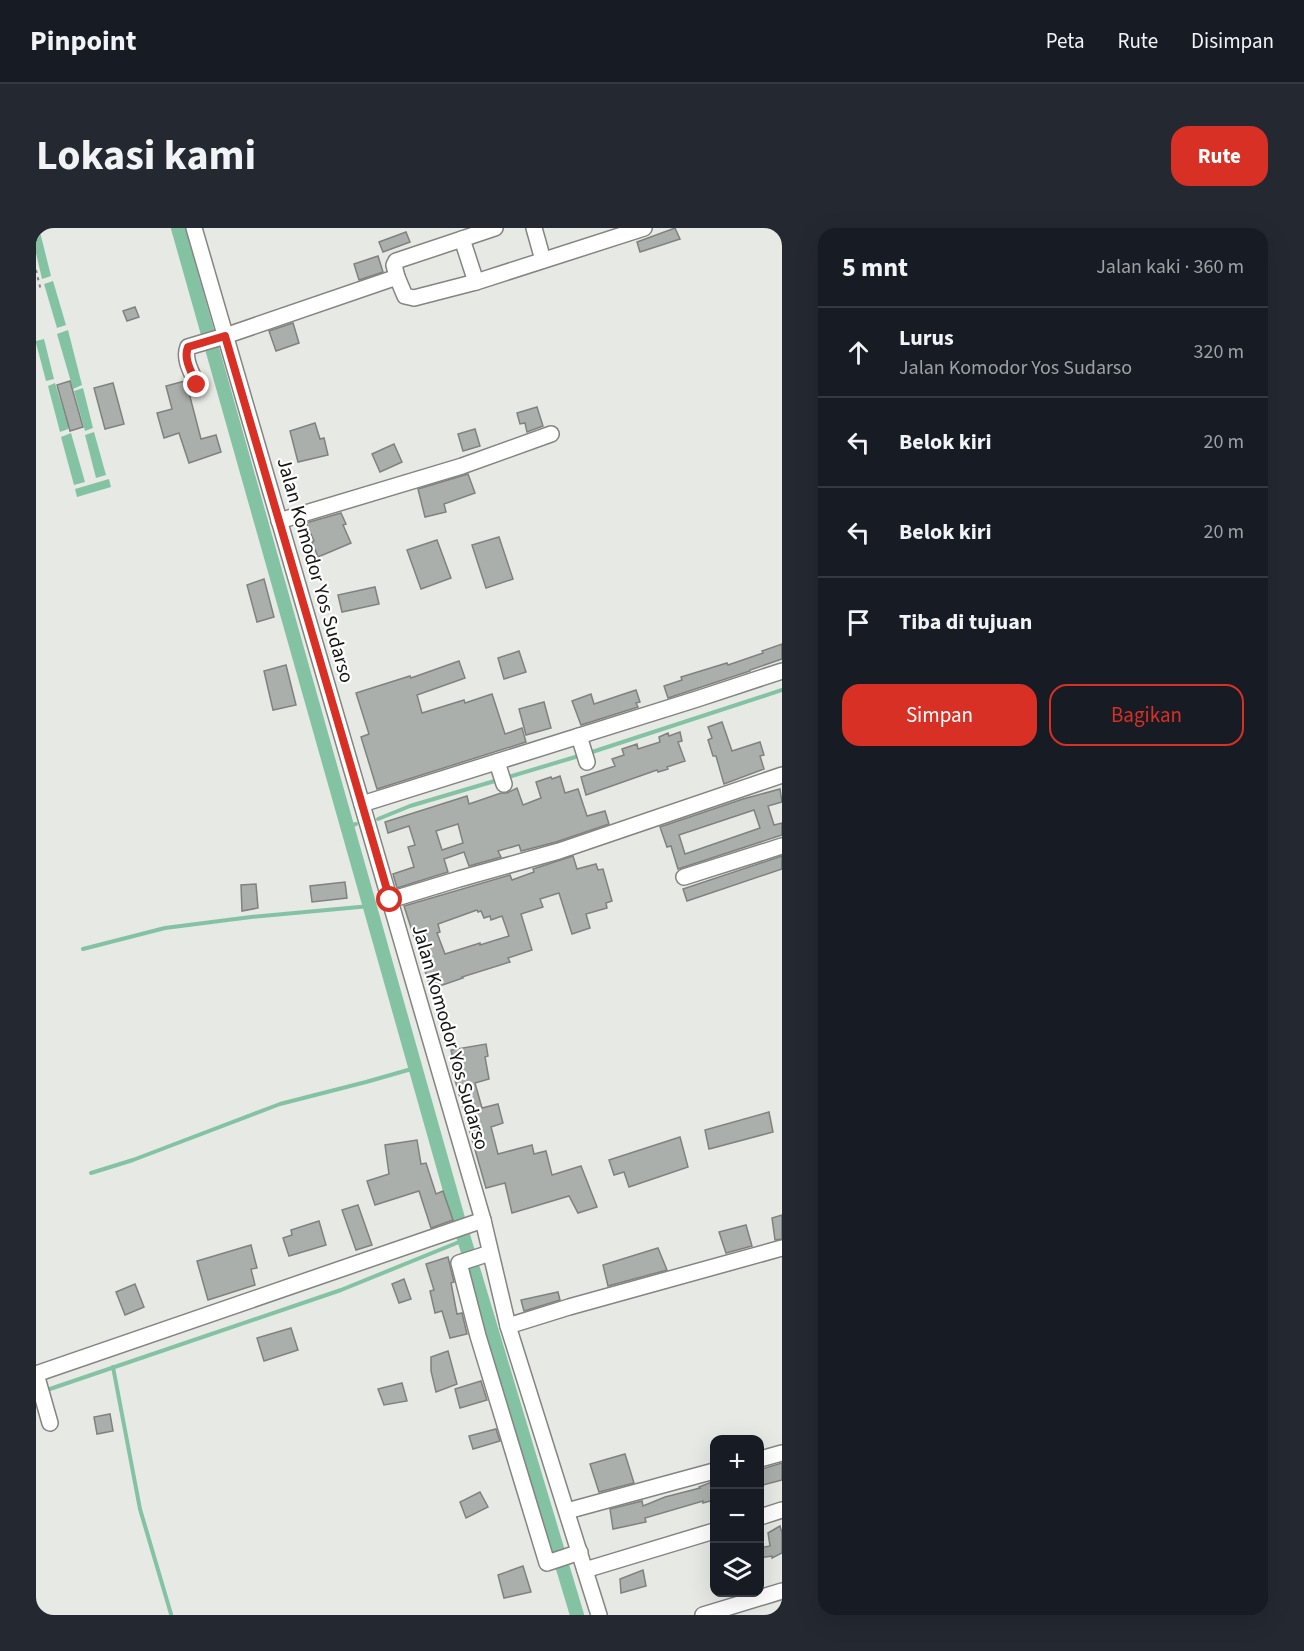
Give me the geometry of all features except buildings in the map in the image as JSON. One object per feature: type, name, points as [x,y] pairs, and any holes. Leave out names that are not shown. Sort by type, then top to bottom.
[{"type":"street","name":"Jalan Komodor Yos Sudarso","points":[[194,228],[220,338],[279,520],[390,900],[485,1254],[567,1511],[575,1554],[585,1570],[599,1615]]},
{"type":"street","points":[[495,228],[396,261],[394,264],[405,296],[414,298],[476,282],[543,260],[612,233],[644,228]]},
{"type":"street","points":[[534,228],[543,260]]},
{"type":"street","points":[[462,239],[476,282]]},
{"type":"street","points":[[197,385],[186,358],[188,347],[398,277]]},
{"type":"street","points":[[279,520],[462,466],[551,434]]},
{"type":"street","points":[[362,804],[501,772],[581,741],[782,671]]},
{"type":"street","points":[[581,741],[587,762]]},
{"type":"street","points":[[390,900],[559,850],[782,775]]},
{"type":"street","points":[[684,878],[782,846]]},
{"type":"street","points":[[51,1423],[37,1377],[478,1222]]},
{"type":"street","points":[[508,1326],[569,1306],[782,1248]]},
{"type":"street","points":[[485,1254],[459,1263],[478,1336],[548,1563],[575,1554]]},
{"type":"street","points":[[764,1458],[782,1453]]},
{"type":"street","points":[[567,1511],[710,1472]]},
{"type":"street","points":[[764,1515],[782,1510]]},
{"type":"street","points":[[585,1570],[710,1532]]},
{"type":"street","points":[[703,1615],[782,1591]]},
{"type":"path","points":[[36,270],[41,291]]},
{"type":"shaded area","points":[[36,228],[39,228],[51,276],[42,279],[36,253]]},
{"type":"shaded area","points":[[53,281],[66,325],[57,328],[44,284]]},
{"type":"shaded area","points":[[68,330],[82,385],[73,389],[57,334]]},
{"type":"shaded area","points":[[44,339],[54,379],[46,381],[36,343]]},
{"type":"shaded area","points":[[55,383],[68,425],[68,429],[60,432],[48,386]]},
{"type":"shaded area","points":[[83,388],[93,428],[85,431],[74,391]]},
{"type":"shaded area","points":[[94,432],[106,475],[96,478],[85,435]]},
{"type":"shaded area","points":[[71,433],[85,482],[74,485],[61,437]]},
{"type":"shaded area","points":[[109,479],[111,487],[77,497],[75,489]]},
{"type":"waterway","points":[[178,228],[459,1222],[577,1615]]},
{"type":"waterway","points":[[589,753],[782,690]]},
{"type":"waterway","points":[[505,778],[582,755]]},
{"type":"waterway","points":[[378,819],[410,806],[498,780]]},
{"type":"waterway","points":[[347,827],[356,824]]},
{"type":"waterway","points":[[83,949],[165,928],[370,906]]},
{"type":"waterway","points":[[91,1173],[133,1160],[280,1104],[415,1068]]},
{"type":"waterway","points":[[44,1391],[341,1290],[464,1240]]},
{"type":"waterway","points":[[113,1367],[140,1509],[171,1614]]},
{"type":"route","points":[[197,385],[186,358],[188,347],[225,336],[390,900]]}]
